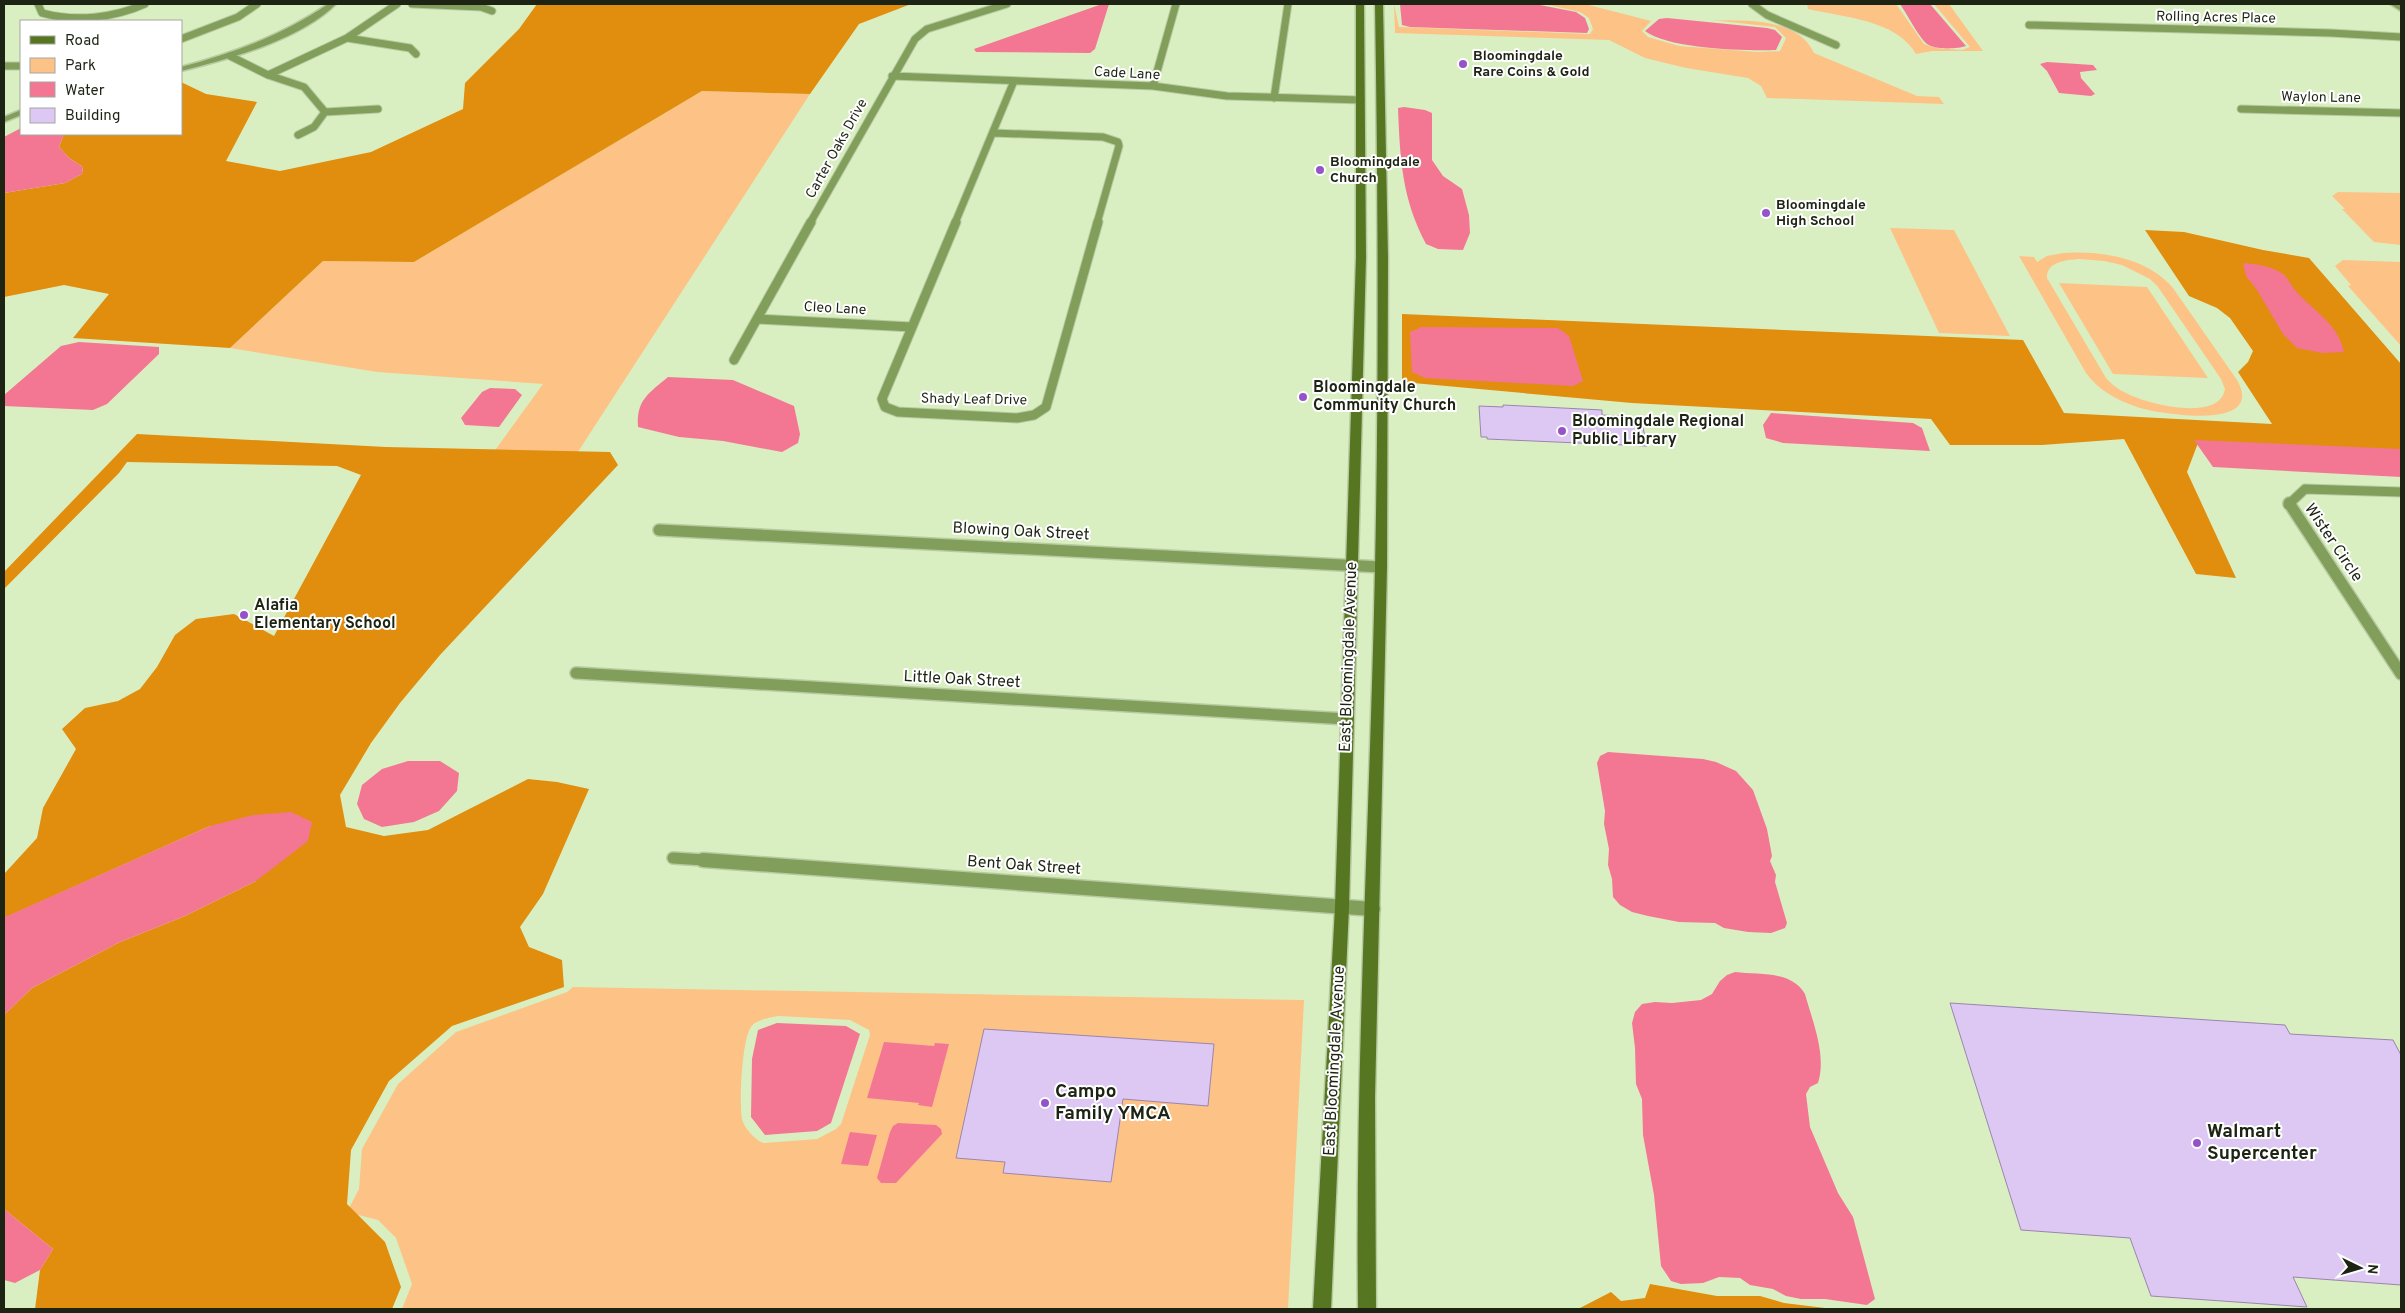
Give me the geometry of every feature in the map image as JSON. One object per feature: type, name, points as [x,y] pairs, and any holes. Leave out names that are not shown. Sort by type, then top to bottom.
[{"type":"main road","name":"East Bloomingdale Avenue","points":[[1360,4],[1361,100],[1372,257],[1381,567],[1368,1098],[1367,1309]]},
{"type":"main road","name":"East Bloomingdale Avenue","points":[[1322,1309],[1342,906],[1351,566],[1372,257],[1380,101],[1379,4]]},
{"type":"main road","points":[[1360,31],[1379,35]]},
{"type":"main road","points":[[1361,100],[1380,101]]},
{"type":"street","points":[[38,4],[42,13],[68,18],[133,9],[145,4]]},
{"type":"street","points":[[182,38],[238,17],[257,4]]},
{"type":"street","points":[[182,69],[230,56],[290,32],[332,4]]},
{"type":"street","points":[[268,75],[347,38],[398,4]]},
{"type":"street","points":[[412,4],[481,7],[492,11]]},
{"type":"street","name":"Carter Oaks Drive","points":[[734,360],[892,76],[915,39],[927,28],[1007,4]]},
{"type":"street","points":[[1153,86],[1176,4]]},
{"type":"street","points":[[1274,98],[1288,4]]},
{"type":"street","points":[[1752,4],[1767,15],[1836,45]]},
{"type":"street","points":[[2394,4],[2401,10]]},
{"type":"street","name":"Rolling Acres Place","points":[[2029,25],[2331,33],[2401,37]]},
{"type":"street","points":[[347,38],[410,48],[416,54]]},
{"type":"street","points":[[230,56],[268,75],[304,87],[325,112]]},
{"type":"street","points":[[4,66],[20,66]]},
{"type":"street","name":"Cade Lane","points":[[892,76],[1153,86],[1201,94],[1361,100]]},
{"type":"street","name":"Shady Leaf Drive","points":[[994,133],[1104,137],[1118,142],[1120,146],[1046,407],[1034,415],[1017,418],[898,412],[885,407],[882,399],[1014,81]]},
{"type":"street","points":[[325,112],[378,109]]},
{"type":"street","name":"Waylon Lane","points":[[2241,109],[2401,113]]},
{"type":"street","points":[[4,120],[20,112]]},
{"type":"street","points":[[298,135],[314,129],[325,112]]},
{"type":"street","name":"Cleo Lane","points":[[757,319],[912,327]]},
{"type":"street","name":"Wister Circle","points":[[2401,492],[2305,489],[2288,504],[2401,674]]},
{"type":"street","name":"Blowing Oak Street","points":[[659,530],[1381,567]]},
{"type":"street","name":"Little Oak Street","points":[[576,673],[1347,719]]},
{"type":"street","name":"Bent Oak Street","points":[[673,858],[1373,909]]},
{"type":"green space","points":[[1394,4],[1399,27],[1590,34],[1593,29],[1589,18],[1580,12],[1544,4],[1585,4],[1651,21],[1642,31],[1648,37],[1679,46],[1757,52],[1780,51],[1786,38],[1775,27],[1712,20],[1769,23],[1796,33],[1806,41],[1814,53],[1917,96],[1939,97],[1944,104],[1767,98],[1761,86],[1748,78],[1686,68],[1645,58],[1609,40],[1395,33]]},
{"type":"green space","points":[[1807,4],[1896,4],[1924,44],[1936,48],[1962,50],[1970,47],[1934,4],[1949,4],[1983,51],[1932,51],[1916,54],[1896,34],[1883,27],[1853,18],[1808,9]]},
{"type":"green space","points":[[702,91],[810,94],[574,458],[493,453],[543,384],[377,372],[230,348],[323,261],[414,262]]},
{"type":"green space","points":[[2338,192],[2401,193],[2401,245],[2374,242],[2332,196]]},
{"type":"green space","points":[[1890,228],[1954,230],[2010,336],[1939,333]]},
{"type":"green space","points":[[2077,252],[2107,255],[2137,263],[2163,278],[2173,288],[2237,380],[2242,396],[2237,407],[2224,413],[2206,416],[2166,413],[2137,407],[2115,398],[2102,389],[2086,373],[2019,256],[2034,257],[2037,262],[2047,256]],"holes":[[[2079,259],[2122,265],[2150,279],[2158,287],[2221,379],[2225,389],[2220,399],[2212,405],[2199,408],[2156,404],[2123,392],[2106,378],[2047,278],[2050,268],[2063,261]]]},
{"type":"green space","points":[[2343,260],[2401,262],[2401,346],[2348,286],[2351,285],[2335,266]]},
{"type":"green space","points":[[2059,283],[2147,287],[2208,378],[2113,374]]},
{"type":"green space","points":[[573,987],[1304,1000],[1288,1309],[402,1309],[412,1284],[396,1238],[378,1220],[347,1212],[359,1189],[362,1149],[398,1084],[456,1032],[567,992]],"holes":[[[779,1016],[850,1020],[869,1030],[870,1035],[841,1124],[836,1129],[817,1139],[764,1143],[757,1140],[745,1126],[741,1111],[743,1057],[751,1027],[760,1021]]]},
{"type":"shaded area","points":[[537,4],[911,4],[859,24],[810,94],[702,91],[414,262],[323,261],[230,348],[73,338],[109,294],[64,285],[4,297],[4,193],[65,183],[82,174],[83,167],[69,158],[59,147],[64,135],[182,135],[182,82],[206,94],[257,102],[226,161],[280,171],[371,152],[463,109],[465,83],[519,29]]},
{"type":"shaded area","points":[[2145,230],[2184,232],[2263,250],[2309,258],[2401,364],[2401,452],[2198,443],[2187,472],[2236,578],[2196,574],[2124,439],[2042,445],[1950,445],[1931,419],[1632,403],[1402,382],[1402,314],[2023,340],[2064,413],[2272,424],[2238,372],[2248,362],[2253,351],[2230,318],[2217,308],[2189,296]]},
{"type":"shaded area","points":[[137,434],[386,447],[610,452],[618,465],[440,655],[400,703],[371,743],[340,795],[346,827],[384,836],[428,830],[528,779],[557,782],[589,789],[543,894],[520,927],[529,947],[562,960],[564,987],[452,1026],[389,1081],[351,1150],[347,1204],[385,1242],[401,1287],[392,1309],[35,1309],[40,1270],[53,1249],[4,1209],[4,1015],[32,988],[120,942],[185,916],[256,881],[210,826],[4,918],[4,874],[37,838],[43,808],[76,749],[62,729],[85,708],[118,701],[140,689],[157,667],[175,635],[196,619],[234,614],[274,636],[361,475],[337,466],[127,462],[119,473],[4,589],[4,572]]},
{"type":"shaded area","points":[[1650,1284],[1717,1296],[1760,1296],[1784,1303],[1833,1309],[1578,1309],[1611,1292],[1621,1301],[1645,1298]]},
{"type":"water","points":[[1102,4],[1109,4],[1095,49],[1090,53],[976,52],[974,49]]},
{"type":"water","points":[[1400,4],[1535,4],[1576,12],[1585,18],[1589,29],[1587,33],[1410,27],[1402,25]]},
{"type":"water","points":[[1900,4],[1930,4],[1966,46],[1946,48],[1927,44]]},
{"type":"water","points":[[1667,18],[1767,28],[1775,30],[1782,37],[1776,50],[1746,50],[1708,48],[1671,42],[1645,31],[1659,19]]},
{"type":"water","points":[[2047,62],[2093,65],[2097,70],[2080,72],[2081,78],[2095,94],[2091,96],[2059,93],[2047,71],[2040,64]]},
{"type":"water","points":[[1404,107],[1432,113],[1432,160],[1443,176],[1462,189],[1469,215],[1470,233],[1463,250],[1438,249],[1426,244],[1418,227],[1407,195],[1401,162],[1398,108]]},
{"type":"water","points":[[20,129],[20,135],[64,135],[59,147],[69,158],[83,167],[82,174],[65,183],[4,193],[4,137]]},
{"type":"water","points":[[2243,263],[2264,266],[2283,274],[2302,298],[2331,325],[2341,342],[2344,352],[2322,353],[2297,348],[2283,334],[2257,290],[2246,276]]},
{"type":"water","points":[[1422,327],[1558,328],[1569,336],[1583,381],[1573,386],[1425,378],[1412,372],[1410,332]]},
{"type":"water","points":[[79,342],[159,347],[159,354],[107,404],[93,410],[4,406],[4,395],[61,346]]},
{"type":"water","points":[[668,377],[733,380],[794,406],[800,434],[798,443],[782,452],[723,441],[679,437],[638,427],[639,410],[645,398]]},
{"type":"water","points":[[490,388],[515,389],[522,395],[499,427],[465,425],[461,418],[482,392]]},
{"type":"water","points":[[1771,413],[1913,423],[1922,428],[1930,451],[1783,443],[1766,438],[1763,425]]},
{"type":"water","points":[[2194,440],[2401,449],[2401,477],[2213,467]]},
{"type":"water","points":[[1608,752],[1703,759],[1716,762],[1736,771],[1753,790],[1767,829],[1772,856],[1770,861],[1776,875],[1775,882],[1787,923],[1785,928],[1771,933],[1748,932],[1724,928],[1715,923],[1679,922],[1648,916],[1632,912],[1620,905],[1613,897],[1612,879],[1608,865],[1609,849],[1604,824],[1605,811],[1597,763],[1600,756]]},
{"type":"water","points":[[408,761],[440,761],[459,773],[457,791],[439,811],[414,822],[382,827],[364,819],[357,804],[362,785],[382,769]]},
{"type":"water","points":[[291,812],[312,822],[308,841],[256,881],[185,916],[120,942],[32,988],[4,1015],[5,917],[210,826],[253,815]]},
{"type":"water","points":[[1735,972],[1783,977],[1799,986],[1805,994],[1820,1049],[1821,1061],[1818,1083],[1810,1087],[1806,1094],[1810,1127],[1838,1193],[1853,1217],[1875,1299],[1867,1305],[1786,1296],[1773,1289],[1750,1285],[1740,1278],[1719,1277],[1703,1283],[1681,1284],[1671,1281],[1661,1266],[1654,1195],[1643,1135],[1642,1099],[1636,1084],[1632,1023],[1635,1012],[1642,1004],[1701,1000],[1712,994],[1720,981],[1727,975]]},
{"type":"water","points":[[777,1023],[846,1026],[860,1034],[831,1123],[817,1131],[765,1135],[751,1117],[752,1059],[758,1030]]},
{"type":"water","points":[[884,1042],[934,1046],[935,1043],[949,1044],[932,1107],[918,1105],[919,1103],[867,1098]]},
{"type":"water","points":[[898,1123],[936,1125],[941,1129],[942,1134],[896,1183],[881,1183],[877,1178],[890,1132],[893,1126]]},
{"type":"water","points":[[850,1132],[877,1135],[868,1166],[841,1164]]},
{"type":"water","points":[[4,1209],[53,1249],[40,1270],[15,1283],[4,1280]]},
{"type":"building","name":"Bloomingdale Regional Public Library","points":[[1503,405],[1602,410],[1602,415],[1619,416],[1620,421],[1642,423],[1647,446],[1487,439],[1487,437],[1481,437],[1479,406],[1503,407]]},
{"type":"building","name":"Walmart Supercenter","points":[[1950,1003],[2285,1025],[2290,1034],[2393,1040],[2401,1055],[2401,1285],[2293,1277],[2307,1307],[2151,1296],[2130,1238],[2021,1230]]},
{"type":"building","name":"Campo Family YMCA","points":[[984,1029],[1214,1044],[1208,1106],[1123,1099],[1111,1182],[1003,1173],[1005,1162],[956,1158]]},
{"type":"place","name":"Bloomingdale Rare Coins & Gold","points":[[1463,64]]},
{"type":"place","name":"Bloomingdale Church","points":[[1320,170]]},
{"type":"place","name":"Bloomingdale High School","points":[[1766,213]]},
{"type":"place","name":"Bloomingdale Community Church","points":[[1303,397]]},
{"type":"place","name":"Bloomingdale Regional Public Library","points":[[1562,431]]},
{"type":"place","name":"Alafia Elementary School","points":[[244,615]]},
{"type":"place","name":"Campo Family YMCA","points":[[1045,1103]]},
{"type":"place","name":"Walmart Supercenter","points":[[2197,1143]]}]
